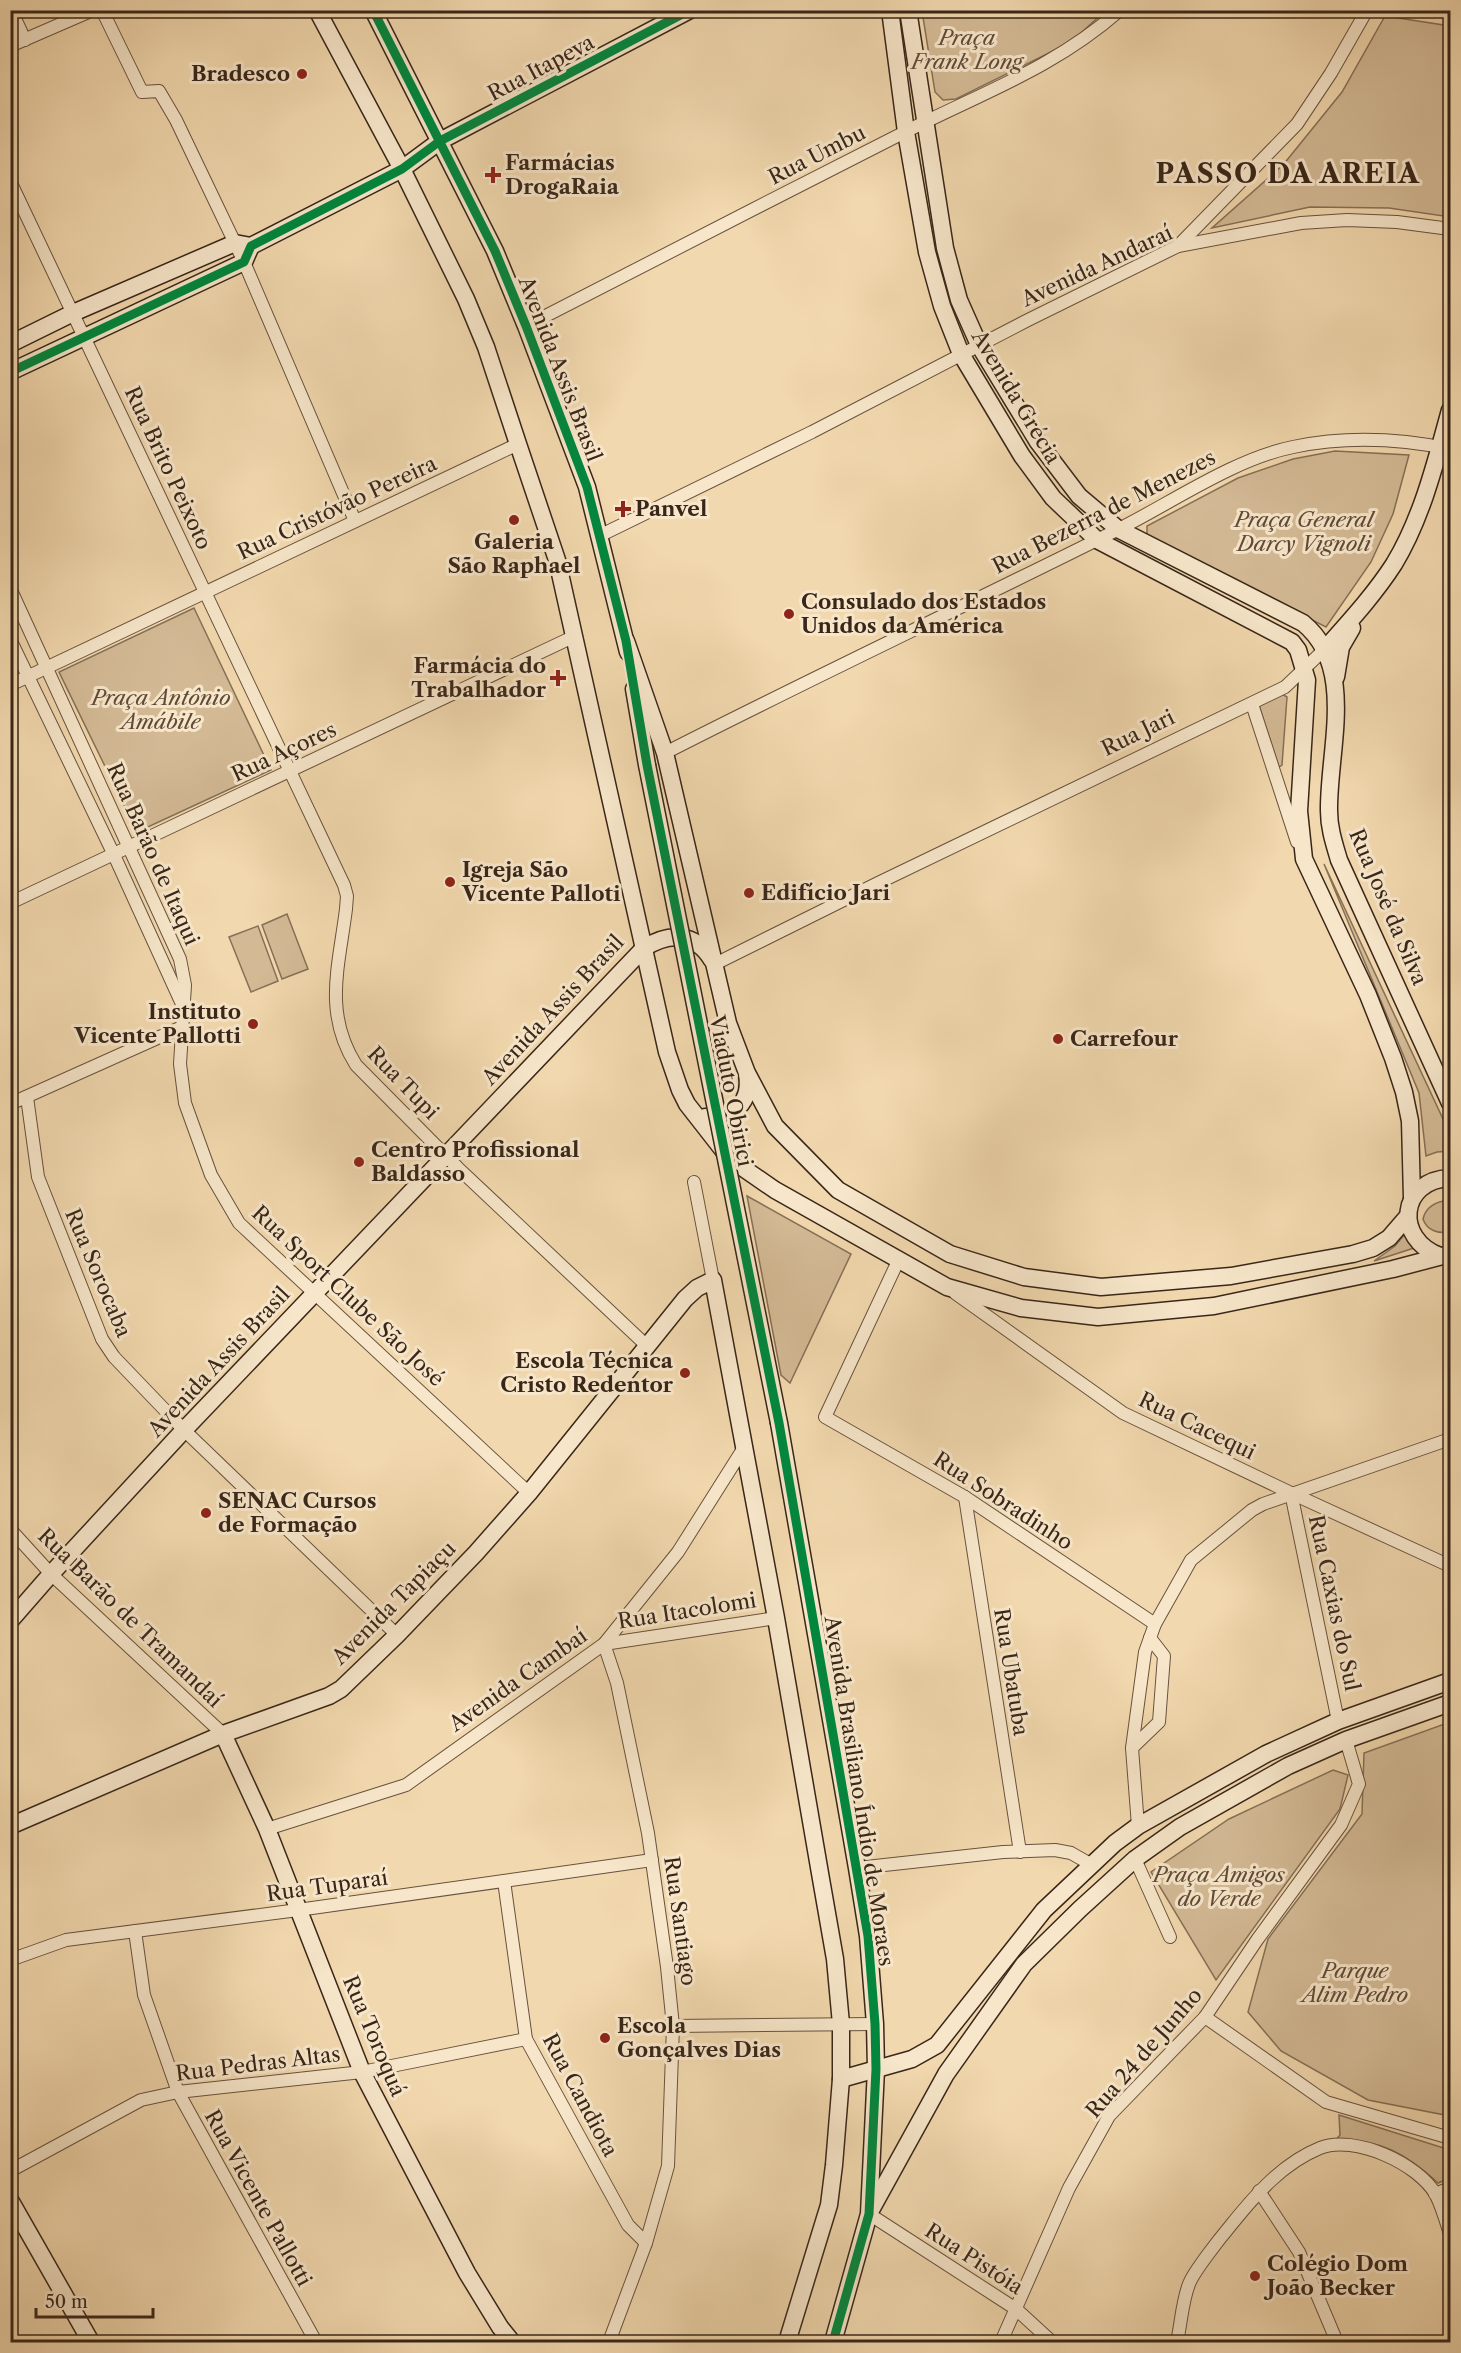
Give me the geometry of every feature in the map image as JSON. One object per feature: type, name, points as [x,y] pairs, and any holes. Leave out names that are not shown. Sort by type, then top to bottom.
[{"type":"main road","name":"Avenida Assis Brasil","points":[[10,1621],[184,1430],[644,948],[557,560],[486,346],[466,299],[402,169],[317,10]]},
{"type":"main road","name":"Avenida Assis Brasil","points":[[373,10],[495,251],[526,326],[586,487],[626,641],[665,753],[728,1023],[747,1073],[775,1126],[838,1190],[950,1254],[1024,1277],[1101,1287],[1231,1276],[1353,1254],[1373,1248],[1389,1238],[1408,1216]]},
{"type":"main road","name":"Rua Itapeva","points":[[10,344],[73,313],[243,245],[402,169],[440,141],[690,10]]},
{"type":"main road","name":"Avenida Grécia","points":[[890,10],[906,132],[927,252],[942,306],[961,354],[1037,478],[1070,516],[1097,540],[1292,642],[1298,650],[1305,669]]},
{"type":"main road","name":"Avenida Grécia","points":[[908,10],[945,248],[959,300],[979,345],[1053,464],[1079,496],[1118,530],[1303,623],[1316,634],[1325,650]]},
{"type":"main road","points":[[10,372],[244,262],[243,245]]},
{"type":"main road","name":"Rua Jari","points":[[1325,650],[1365,604],[1394,563],[1419,512],[1445,448],[1450,410]]},
{"type":"main road","points":[[1336,681],[1341,647],[1365,604]]},
{"type":"main road","name":"Avenida Assis Brasil","points":[[626,641],[647,765]]},
{"type":"main road","name":"Rua José da Silva","points":[[1325,650],[1336,681],[1329,811],[1331,836],[1450,1103]]},
{"type":"main road","points":[[1305,669],[1306,688],[1299,811],[1304,859],[1368,995],[1401,1080],[1410,1121],[1412,1198],[1408,1216],[1410,1227],[1422,1247],[1445,1255]]},
{"type":"main road","name":"Viaduto Obirici","points":[[647,765],[779,1423]]},
{"type":"main road","points":[[715,964],[708,952],[697,943],[684,938],[671,936],[657,939],[644,948],[667,1052],[687,1104],[730,1159],[775,1190],[947,1287],[1021,1308],[1098,1317],[1214,1306],[1393,1269],[1445,1255]]},
{"type":"main road","points":[[687,1104],[695,1112],[705,1116],[726,1116],[735,1111],[748,1094],[747,1073]]},
{"type":"main road","points":[[1412,1198],[1423,1186],[1450,1178]]},
{"type":"main road","points":[[713,1280],[776,1618],[835,1959],[841,2024],[841,2079],[829,2205],[787,2343]]},
{"type":"main road","name":"Avenida Tapiaçu","points":[[10,1826],[223,1734],[329,1696],[341,1689],[476,1553],[529,1493],[686,1299],[697,1288],[713,1280]]},
{"type":"main road","name":"Avenida Brasiliano Índio de Moraes","points":[[779,1423],[868,1936],[875,2024],[876,2069],[869,2214],[833,2343]]},
{"type":"main road","points":[[841,2079],[912,2059],[937,2045],[1044,1910],[1115,1843],[1138,1826],[1266,1754],[1338,1721],[1450,1681]]},
{"type":"main road","points":[[869,2214],[932,2097],[959,2053],[1024,1964],[1106,1884],[1135,1859],[1180,1827],[1288,1766],[1346,1740],[1450,1703]]},
{"type":"main road","name":"Rua Toroquá","points":[[223,1734],[267,1829],[362,2072],[467,2273],[512,2343]]},
{"type":"main road","points":[[1301,1738],[1309,1756]]},
{"type":"main road","points":[[1092,1865],[1106,1884]]},
{"type":"main road","points":[[10,2200],[91,2343]]},
{"type":"street","points":[[11,10],[25,39]]},
{"type":"street","points":[[10,46],[93,10]]},
{"type":"street","points":[[102,10],[142,92],[159,91],[243,245]]},
{"type":"street","name":"Rua Umbu","points":[[526,326],[1062,55],[1096,32],[1120,10]]},
{"type":"street","points":[[1178,246],[1298,124],[1331,73],[1367,10]]},
{"type":"street","points":[[1440,10],[1450,13]]},
{"type":"street","name":"Rua Brito Peixoto","points":[[10,181],[289,770]]},
{"type":"street","name":"Avenida Andaraí","points":[[961,354],[1178,246],[1301,223],[1347,220],[1397,222],[1450,229]]},
{"type":"street","points":[[244,262],[355,521]]},
{"type":"street","points":[[599,536],[812,432],[961,354]]},
{"type":"street","name":"Rua Bezerra de Menezes","points":[[665,753],[1118,530],[1235,467],[1291,447],[1347,438],[1394,439],[1445,448]]},
{"type":"street","name":"Rua Cristóvão Pereira","points":[[10,685],[518,444]]},
{"type":"street","name":"Rua Barão de Itaqui","points":[[10,588],[180,960],[185,985],[182,1027]]},
{"type":"street","name":"Rua Açores","points":[[10,903],[575,636]]},
{"type":"street","name":"Rua Barão de Itaqui","points":[[10,639],[114,855],[184,1008]]},
{"type":"street","name":"Rua Jari","points":[[715,964],[878,883],[1252,704],[1285,687],[1325,650]]},
{"type":"street","points":[[1252,704],[1304,859]]},
{"type":"street","name":"Rua Tupi","points":[[289,770],[347,896],[335,999],[341,1037],[356,1065],[446,1155],[646,1346]]},
{"type":"street","points":[[10,1104],[182,1027]]},
{"type":"street","name":"Rua Sport Clube São José","points":[[182,1027],[180,1064],[185,1103],[211,1175],[239,1223],[529,1493]]},
{"type":"street","name":"Rua Sorocaba","points":[[27,1097],[38,1177],[102,1340],[114,1357],[184,1430],[397,1635]]},
{"type":"street","points":[[694,1182],[713,1280]]},
{"type":"street","name":"Rua Sobradinho","points":[[899,1260],[825,1417],[965,1497],[1155,1624]]},
{"type":"street","name":"Rua Cacequi","points":[[947,1287],[1124,1413],[1292,1494],[1450,1566]]},
{"type":"street","points":[[1138,1826],[1132,1748],[1145,1652],[1155,1624],[1191,1560],[1252,1510],[1450,1439]]},
{"type":"street","name":"Avenida Cambaí","points":[[267,1829],[406,1785],[604,1644],[678,1552],[744,1446]]},
{"type":"street","name":"Rua Caxias do Sul","points":[[1292,1494],[1338,1721]]},
{"type":"street","name":"Rua Ubatuba","points":[[965,1497],[1020,1852]]},
{"type":"street","name":"Rua Barão de Tramandaí","points":[[10,1529],[51,1574],[223,1734]]},
{"type":"street","name":"Rua Itacolomi","points":[[604,1644],[776,1618]]},
{"type":"street","points":[[1132,1748],[1159,1722],[1164,1656],[1150,1638]]},
{"type":"street","name":"Rua Santiago","points":[[604,1644],[617,1683],[652,1860],[668,1967],[673,2026],[668,2166],[646,2243],[609,2343]]},
{"type":"street","name":"Rua 24 de Junho","points":[[1001,2343],[1069,2188],[1109,2116],[1205,2017],[1257,1940],[1341,1825],[1359,1784],[1346,1740]]},
{"type":"street","points":[[857,1868],[1055,1850],[1071,1853],[1092,1865]]},
{"type":"street","points":[[1135,1859],[1170,1937]]},
{"type":"street","name":"Rua Tuparaí","points":[[10,1960],[66,1940],[652,1860]]},
{"type":"street","name":"Rua Candiota","points":[[504,1881],[526,2039],[628,2225],[646,2243]]},
{"type":"street","name":"Rua Vicente Pallotti","points":[[135,1931],[144,1995],[178,2092],[316,2343]]},
{"type":"street","points":[[1205,2017],[1326,2102],[1450,2138]]},
{"type":"street","points":[[673,2026],[875,2024]]},
{"type":"street","name":"Rua Pedras Altas","points":[[10,2171],[141,2100],[178,2092],[362,2072],[526,2039]]},
{"type":"street","points":[[1177,2343],[1189,2283],[1225,2233],[1258,2191],[1284,2169],[1322,2147],[1352,2145],[1380,2151],[1412,2169],[1435,2194],[1450,2234]]},
{"type":"street","points":[[1435,2194],[1450,2188]]},
{"type":"street","points":[[1258,2191],[1299,2252],[1337,2343]]},
{"type":"street","name":"Rua Pistóia","points":[[869,2214],[1016,2309],[1052,2343]]},
{"type":"green space","name":"Praça Frank Long","points":[[922,11],[1105,11],[1071,42],[956,99],[943,100],[935,92]]},
{"type":"green space","points":[[1385,16],[1450,26],[1450,217],[1389,208],[1310,207],[1212,228],[1283,165],[1342,92]]},
{"type":"green space","name":"Praça General Darcy Vignoli","points":[[1335,451],[1409,455],[1393,514],[1371,562],[1326,627],[1147,536],[1147,526],[1238,478],[1293,459]]},
{"type":"green space","name":"Praça Antônio Amábile","points":[[194,608],[271,770],[137,832],[59,672]]},
{"type":"green space","points":[[1282,694],[1287,697],[1282,765],[1279,767],[1259,706]]},
{"type":"green space","points":[[1324,864],[1450,1134],[1450,1151],[1426,1156],[1419,1093]]},
{"type":"green space","points":[[287,914],[308,969],[282,979],[262,925]]},
{"type":"green space","points":[[258,926],[278,981],[251,992],[229,937]]},
{"type":"green space","points":[[747,1196],[851,1254],[790,1383],[781,1375]]},
{"type":"green space","points":[[1450,1200],[1450,1232],[1430,1229],[1423,1219],[1427,1211],[1437,1203]]},
{"type":"green space","points":[[1405,1234],[1414,1248],[1374,1261],[1395,1246]]},
{"type":"green space","name":"Parque Alim Pedro","points":[[1450,1722],[1450,2116],[1368,2100],[1281,2051],[1248,2012],[1268,1939],[1362,1814],[1364,1753]]},
{"type":"green space","name":"Praça Amigos do Verde","points":[[1333,1770],[1348,1775],[1340,1809],[1216,1980],[1151,1872],[1229,1819]]},
{"type":"green space","points":[[1339,2115],[1450,2150],[1450,2178],[1438,2183],[1403,2156],[1378,2145],[1364,2142],[1334,2142],[1340,2135]]},
{"type":"cycle path","points":[[373,10],[495,251],[526,326],[587,487],[626,641],[647,765],[779,1423],[868,1936],[876,2069],[869,2214],[833,2342]]},
{"type":"cycle path","points":[[10,372],[244,262],[251,246],[402,169],[440,141],[690,10]]},
{"type":"place","name":"Bradesco","points":[[302,74]]},
{"type":"place","name":"Farmácias DrogaRaia","points":[[493,175]]},
{"type":"place","name":"Panvel","points":[[623,509]]},
{"type":"place","name":"Galeria São Raphael","points":[[514,520]]},
{"type":"place","name":"Consulado dos Estados Unidos da América","points":[[789,614]]},
{"type":"place","name":"Farmácia do Trabalhador","points":[[558,678]]},
{"type":"place","name":"Igreja São Vicente Palloti","points":[[450,882]]},
{"type":"place","name":"Edifício Jari","points":[[749,893]]},
{"type":"place","name":"Instituto Vicente Pallotti","points":[[253,1024]]},
{"type":"place","name":"Carrefour","points":[[1058,1039]]},
{"type":"place","name":"Centro Profissional Baldasso","points":[[359,1162]]},
{"type":"place","name":"Escola Técnica Cristo Redentor","points":[[685,1373]]},
{"type":"place","name":"SENAC Cursos de Formação","points":[[206,1513]]},
{"type":"place","name":"Escola Gonçalves Dias","points":[[605,2038]]},
{"type":"place","name":"Colégio Dom João Becker","points":[[1255,2276]]},
{"type":"district","name":"PASSO DA AREIA","points":[[1288,174]]}]
